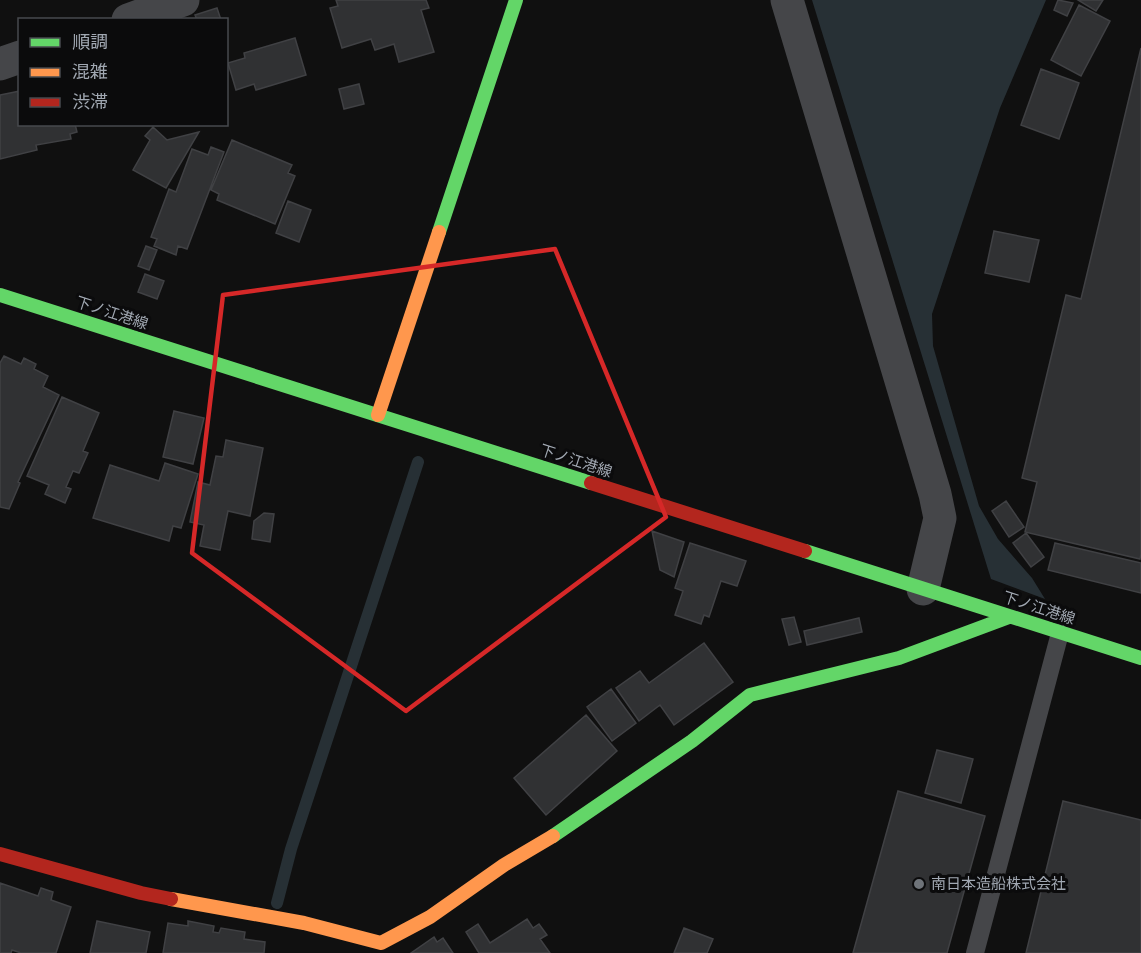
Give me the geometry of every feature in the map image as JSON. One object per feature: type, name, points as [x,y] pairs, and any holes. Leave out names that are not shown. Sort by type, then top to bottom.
[{"type":"street","points":[[134,18],[183,0]]},
{"type":"street","points":[[378,415],[516,0]]},
{"type":"street","points":[[787,0],[935,494],[940,518],[924,589]]},
{"type":"street","points":[[0,64],[18,58]]},
{"type":"street","name":"下ノ江港線","points":[[0,295],[1141,658]]},
{"type":"street","points":[[0,854],[141,893],[304,923],[381,943],[430,917],[504,865],[548,839],[692,741],[750,695],[899,658],[1010,616]]},
{"type":"lane","points":[[975,953],[1060,633]]},
{"type":"highlighted area","points":[[555,249],[666,517],[406,711],[192,553],[223,295]]},
{"type":"shaded area","points":[[812,0],[1046,0],[1000,108],[932,314],[933,346],[979,506],[998,539],[1032,578],[1045,599],[991,579]]},
{"type":"building","points":[[336,0],[426,0],[429,8],[421,10],[434,52],[399,62],[394,44],[375,50],[371,39],[342,48],[330,8],[338,6]]},
{"type":"building","points":[[1058,0],[1073,3],[1067,16],[1054,10]]},
{"type":"building","points":[[1078,0],[1103,0],[1096,11]]},
{"type":"building","points":[[1079,5],[1110,21],[1081,76],[1051,60]]},
{"type":"building","points":[[217,8],[220,18],[196,18],[195,15]]},
{"type":"building","points":[[295,38],[306,75],[256,90],[254,84],[236,90],[228,63],[245,58],[244,53]]},
{"type":"building","points":[[1141,48],[1140,559],[1025,532],[1037,482],[1022,478],[1066,295],[1081,299]]},
{"type":"building","points":[[1041,69],[1079,83],[1059,139],[1021,125]]},
{"type":"building","points":[[359,84],[364,104],[344,109],[339,89]]},
{"type":"building","points":[[18,91],[18,126],[76,126],[77,132],[70,134],[71,139],[36,145],[37,150],[0,159],[0,95]]},
{"type":"building","points":[[153,127],[167,140],[199,132],[166,188],[133,170],[150,140],[145,136]]},
{"type":"building","points":[[232,140],[292,165],[288,173],[295,176],[275,224],[217,200],[219,194],[211,190]]},
{"type":"building","points":[[211,147],[224,152],[187,249],[178,246],[176,255],[154,246],[157,239],[151,237],[169,189],[176,192],[192,149],[208,155]]},
{"type":"building","points":[[288,201],[311,210],[299,242],[276,233]]},
{"type":"building","points":[[994,231],[1039,240],[1029,282],[985,273]]},
{"type":"building","points":[[146,246],[157,250],[149,270],[138,266]]},
{"type":"building","points":[[145,274],[164,281],[157,299],[138,292]]},
{"type":"building","points":[[4,356],[21,364],[24,358],[36,364],[34,369],[48,376],[43,387],[59,395],[18,482],[20,483],[9,509],[0,507],[0,363]]},
{"type":"building","points":[[62,397],[99,413],[83,451],[88,453],[79,473],[73,471],[66,487],[71,489],[65,503],[45,494],[49,485],[27,476]]},
{"type":"building","points":[[174,411],[204,418],[193,464],[163,457]]},
{"type":"building","points":[[226,440],[263,448],[250,516],[228,511],[220,550],[200,546],[204,525],[190,522],[198,482],[210,485],[216,456],[223,457]]},
{"type":"building","points":[[165,463],[198,474],[181,528],[173,526],[169,541],[93,518],[110,465],[159,481]]},
{"type":"building","points":[[1006,501],[1024,527],[1009,537],[992,511]]},
{"type":"building","points":[[264,513],[274,514],[270,542],[252,539],[254,521]]},
{"type":"building","points":[[652,531],[684,542],[674,577],[660,570]]},
{"type":"building","points":[[1026,533],[1044,557],[1031,567],[1013,543]]},
{"type":"building","points":[[690,543],[746,561],[737,586],[721,581],[709,617],[704,615],[701,624],[675,615],[683,591],[675,588]]},
{"type":"building","points":[[1055,543],[1141,563],[1141,593],[1048,570]]},
{"type":"building","points":[[794,617],[801,642],[789,645],[782,619]]},
{"type":"building","points":[[859,618],[862,632],[807,645],[804,631]]},
{"type":"building","points":[[704,643],[733,682],[674,725],[660,705],[639,721],[616,688],[640,671],[649,683]]},
{"type":"building","points":[[611,689],[636,723],[612,741],[587,707]]},
{"type":"building","points":[[586,715],[617,751],[546,815],[514,778]]},
{"type":"building","points":[[937,750],[973,759],[961,803],[925,793]]},
{"type":"building","name":"南日本造船株式会社","points":[[898,791],[985,816],[947,953],[853,953]]},
{"type":"building","points":[[1063,801],[1141,820],[1141,953],[1026,953]]},
{"type":"building","points":[[0,883],[38,896],[41,888],[53,892],[51,900],[71,907],[56,953],[21,953],[12,950],[11,953],[0,953]]},
{"type":"building","points":[[527,919],[533,928],[539,924],[547,935],[540,939],[550,953],[479,953],[466,932],[478,924],[490,943]]},
{"type":"building","points":[[97,921],[150,932],[146,953],[90,953]]},
{"type":"building","points":[[188,921],[214,926],[213,932],[219,933],[221,928],[245,932],[244,939],[265,942],[264,953],[163,953],[168,923],[188,926]]},
{"type":"building","points":[[684,928],[713,939],[707,953],[674,953]]},
{"type":"building","points":[[434,937],[437,942],[443,938],[453,953],[411,953]]},
{"type":"waterway","points":[[277,903],[291,849],[418,462]]},
{"type":"traffic: fast","points":[[439,232],[516,0]]},
{"type":"traffic: fast","points":[[0,295],[591,483]]},
{"type":"traffic: fast","points":[[805,551],[1141,658]]},
{"type":"traffic: fast","points":[[553,836],[692,741],[750,695],[899,658],[1009,617]]},
{"type":"traffic: slow","points":[[378,415],[439,232]]},
{"type":"traffic: slow","points":[[171,899],[304,923],[381,943],[430,917],[504,865],[553,836]]},
{"type":"traffic: jam","points":[[591,483],[805,551]]},
{"type":"traffic: jam","points":[[0,854],[141,893],[171,899]]},
{"type":"place","name":"南日本造船株式会社","points":[[919,884]]}]
